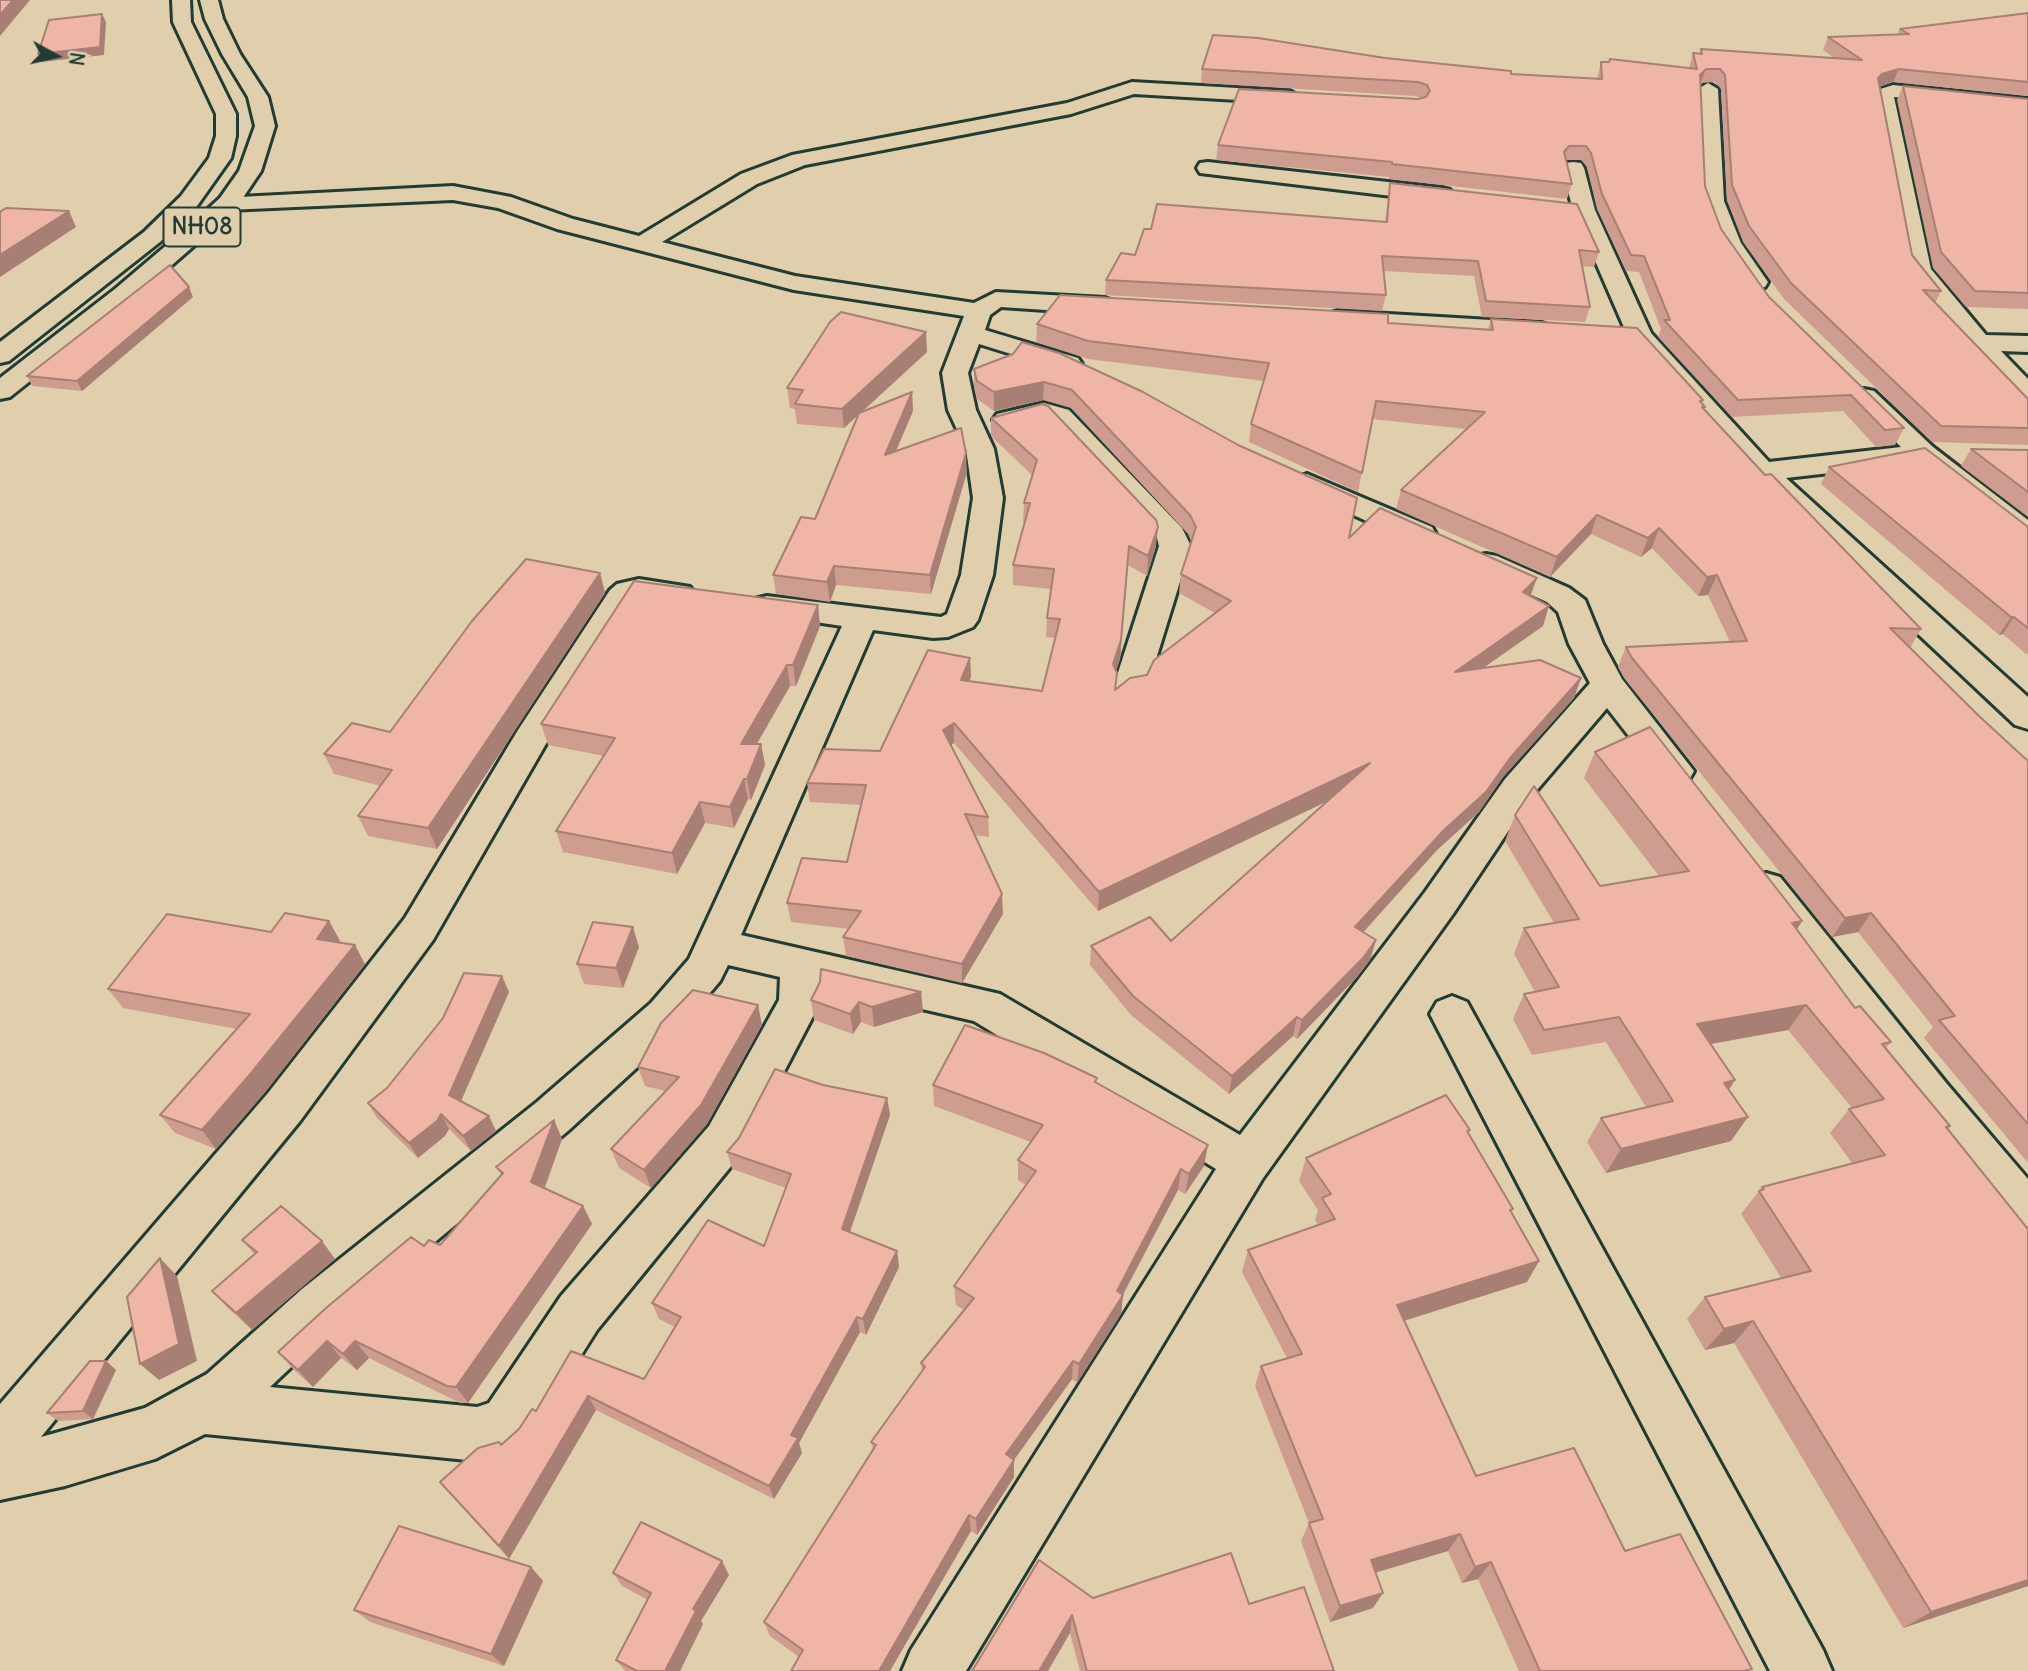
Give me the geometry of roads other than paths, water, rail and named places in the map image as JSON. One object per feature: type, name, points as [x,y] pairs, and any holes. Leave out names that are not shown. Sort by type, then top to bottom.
[{"type":"main road","name":"NH08","points":[[0,355],[152,237],[190,201],[220,158],[226,136],[226,114],[182,22],[181,0]]},
{"type":"main road","name":"NH08","points":[[0,391],[124,295],[228,203],[250,171],[265,127],[258,97],[231,54],[214,19],[209,0]]},
{"type":"main road","points":[[642,244],[749,179],[800,160],[1070,108],[1132,88],[1305,98]]},
{"type":"main road","points":[[1708,89],[1713,201],[1729,243],[1773,306]]},
{"type":"main road","points":[[2028,105],[1893,91],[1884,94],[1919,270],[1979,343],[2028,395]]},
{"type":"main road","points":[[1208,168],[1459,196]]},
{"type":"main road","points":[[1573,168],[1570,209],[1625,335],[1762,472],[2028,717]]},
{"type":"main road","points":[[228,203],[453,193],[503,202],[565,224],[794,284],[974,322],[1093,375]]},
{"type":"main road","points":[[0,1445],[284,1107],[419,929],[531,740],[621,597],[628,591],[639,589],[933,628],[948,626],[961,620],[977,575],[988,498],[980,449],[962,410],[955,373],[974,322],[996,299],[1136,307]]},
{"type":"main road","points":[[1317,318],[1569,332]]},
{"type":"main road","points":[[1979,343],[2028,344]]},
{"type":"main road","points":[[1850,383],[1923,453],[2028,535]]},
{"type":"main road","points":[[970,428],[1044,411],[1059,415],[1171,535],[1175,546],[1131,685]]},
{"type":"main road","points":[[1762,472],[1923,453],[1962,454]]},
{"type":"main road","points":[[1272,467],[1558,595],[1573,607],[1586,644],[1608,685],[1693,794]]},
{"type":"main road","points":[[0,1473],[65,1459],[155,1432],[226,1393],[320,1306],[554,1116],[666,1015],[705,969],[862,618]]},
{"type":"main road","points":[[932,1671],[1246,1163],[1439,904],[1518,788],[1608,685]]},
{"type":"main road","points":[[1744,859],[1931,1098],[2028,1214]]},
{"type":"main road","points":[[715,946],[985,1006],[1246,1163]]},
{"type":"main road","points":[[200,1407],[477,1434],[494,1432],[508,1422],[579,1313],[725,1140],[800,1001],[801,964]]},
{"type":"main road","points":[[1452,1014],[1801,1671]]}]
